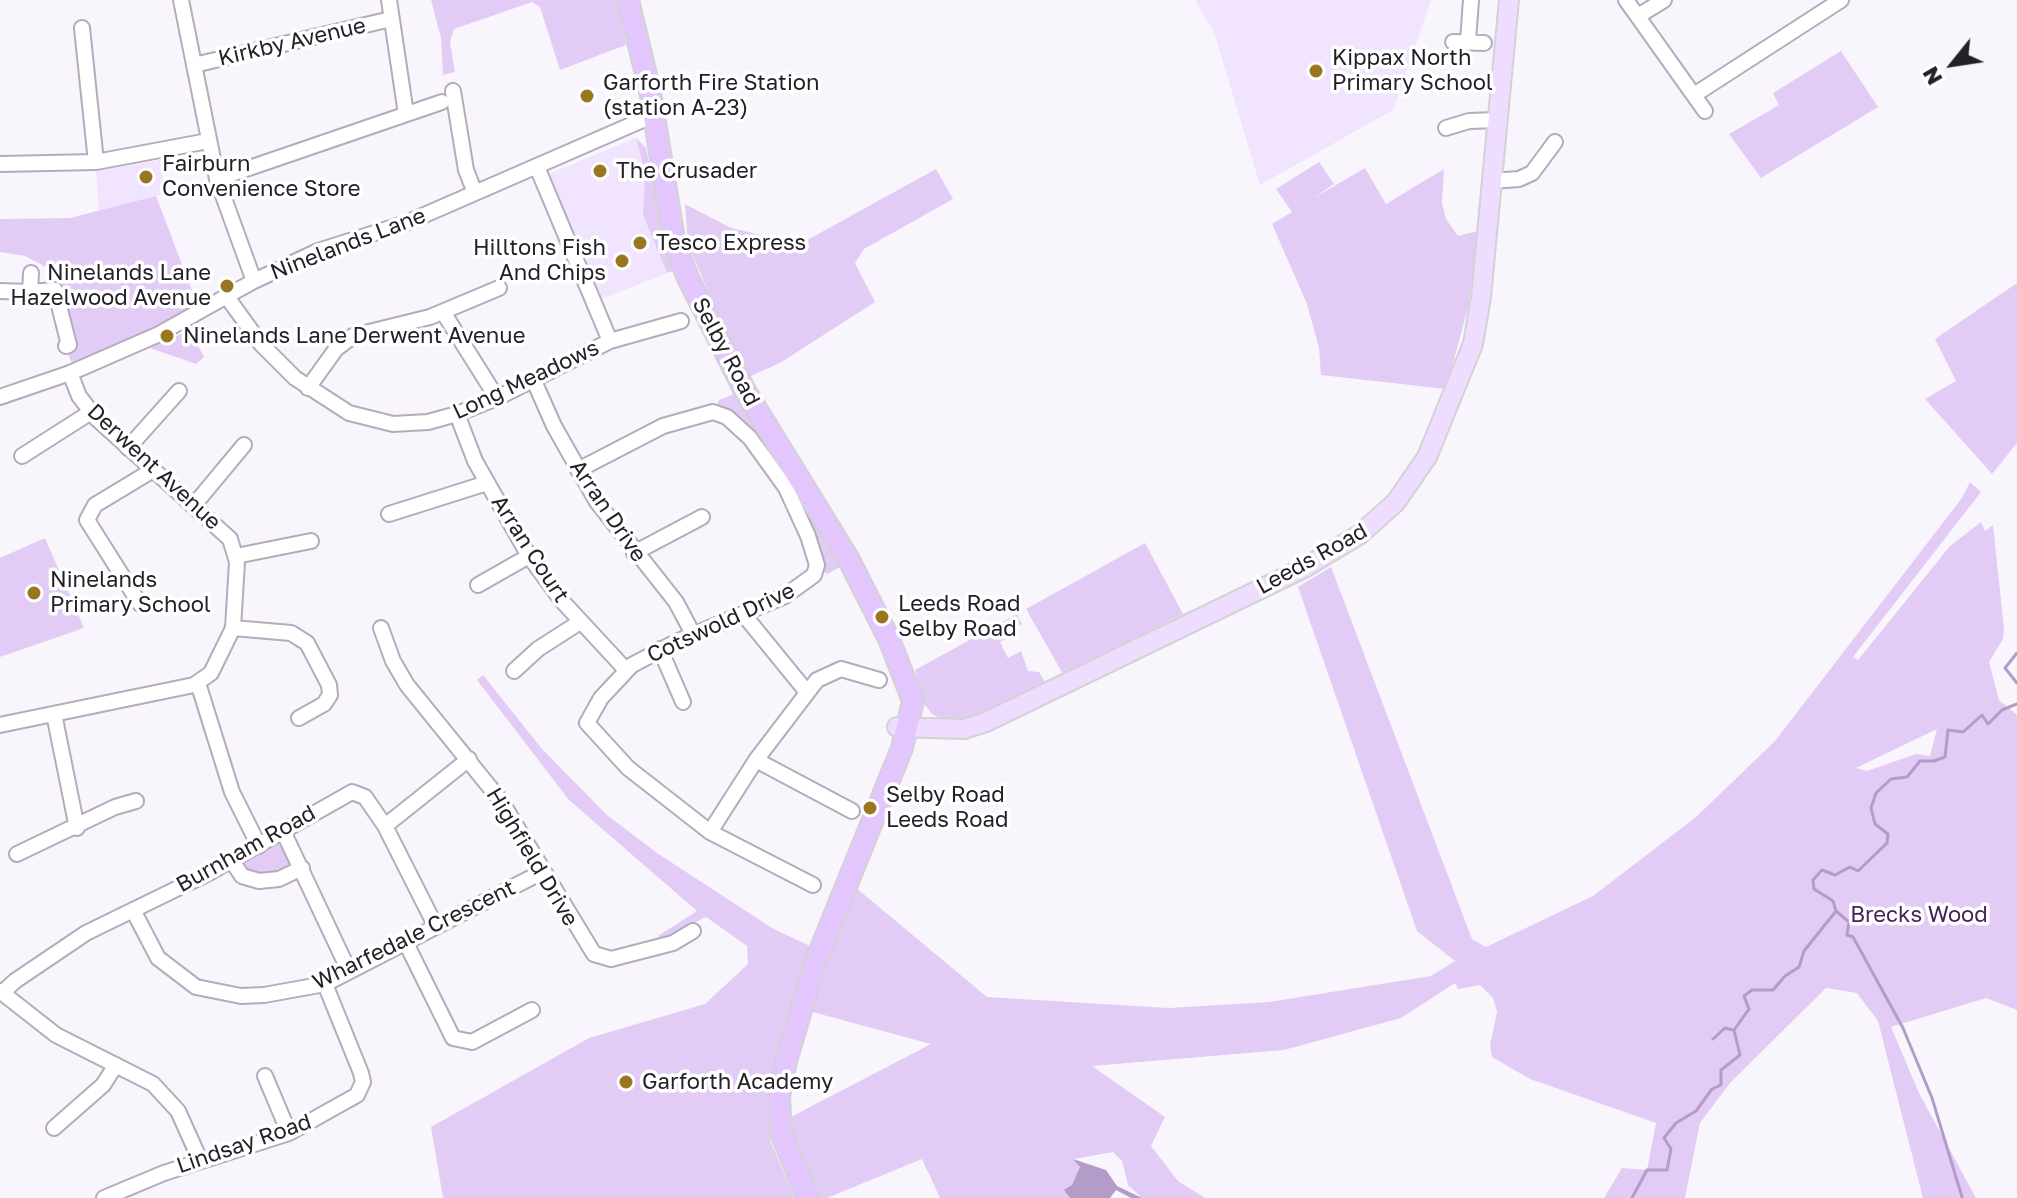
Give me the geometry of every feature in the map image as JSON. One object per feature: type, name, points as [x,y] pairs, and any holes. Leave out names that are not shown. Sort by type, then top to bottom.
[{"type":"highway","name":"Selby Road","points":[[628,0],[654,115],[675,245],[688,278],[744,389],[848,558],[911,689],[904,721],[894,743],[897,755],[873,826],[808,982],[786,1061],[778,1108],[784,1144],[808,1198]]},
{"type":"main road","name":"Leeds Road","points":[[904,721],[932,721],[943,729],[982,724],[1345,545],[1384,515],[1419,471],[1466,367],[1478,322],[1509,0]]},
{"type":"street","points":[[181,0],[217,179],[254,281]]},
{"type":"street","points":[[389,0],[406,114]]},
{"type":"street","points":[[1468,42],[1471,0]]},
{"type":"street","points":[[1626,0],[1705,111]]},
{"type":"street","points":[[1638,16],[1664,0]]},
{"type":"street","points":[[1694,95],[1841,0]]},
{"type":"street","name":"Kirkby Avenue","points":[[194,65],[391,19]]},
{"type":"street","points":[[82,28],[96,162]]},
{"type":"street","points":[[217,179],[447,97],[475,193]]},
{"type":"street","name":"Ninelands Lane","points":[[0,397],[70,373],[157,335],[254,281],[318,251],[406,223],[654,115]]},
{"type":"street","points":[[1446,128],[1469,121],[1497,120]]},
{"type":"street","points":[[0,164],[96,162],[208,141]]},
{"type":"street","points":[[1492,181],[1519,179],[1532,173],[1555,142]]},
{"type":"street","points":[[537,167],[610,341]]},
{"type":"street","points":[[30,292],[31,273]]},
{"type":"street","points":[[308,388],[336,349],[353,336],[443,312],[499,288]]},
{"type":"street","points":[[0,291],[55,290],[66,346]]},
{"type":"street","name":"Long Meadows","points":[[227,297],[266,350],[308,388],[349,413],[382,422],[416,424],[457,414],[497,398],[610,341],[681,321]]},
{"type":"street","points":[[443,312],[497,398]]},
{"type":"street","name":"Derwent Avenue","points":[[70,373],[80,397],[91,412],[225,533],[236,556]]},
{"type":"street","name":"Arran Drive","points":[[534,381],[578,470],[634,553],[676,602],[693,634]]},
{"type":"street","points":[[128,448],[179,391]]},
{"type":"street","points":[[22,456],[91,412]]},
{"type":"street","name":"Arran Court","points":[[457,414],[487,483],[529,556],[580,622],[626,670]]},
{"type":"street","name":"Cotswold Drive","points":[[578,470],[646,433],[696,414],[721,414],[737,425],[762,453],[786,488],[817,565],[814,575],[798,588],[744,615],[660,649],[626,670],[589,715],[588,728],[628,768],[710,832],[813,885]]},
{"type":"street","points":[[194,505],[244,445]]},
{"type":"street","points":[[140,604],[87,520],[95,505],[153,470]]},
{"type":"street","points":[[389,514],[487,483]]},
{"type":"street","points":[[634,553],[702,517]]},
{"type":"street","points":[[0,725],[198,683],[219,660],[233,628],[236,556],[311,541]]},
{"type":"street","points":[[478,585],[529,556]]},
{"type":"street","points":[[744,615],[806,691]]},
{"type":"street","points":[[514,671],[538,649],[580,622]]},
{"type":"street","points":[[233,628],[291,633],[307,643],[330,690],[324,704],[299,718]]},
{"type":"street","name":"Highfield Drive","points":[[381,628],[407,685],[501,801],[579,934],[597,957],[606,960],[673,943],[693,931]]},
{"type":"street","points":[[660,649],[683,702]]},
{"type":"street","points":[[710,832],[756,760],[806,691],[822,676],[834,670],[848,670],[879,680]]},
{"type":"street","points":[[198,683],[232,792],[259,846]]},
{"type":"street","points":[[54,714],[77,828]]},
{"type":"street","points":[[385,826],[469,759]]},
{"type":"street","points":[[756,760],[852,811]]},
{"type":"street","name":"Burnham Road","points":[[1,992],[86,933],[232,861],[352,792],[365,797],[385,826],[436,927]]},
{"type":"street","points":[[17,854],[46,838],[77,828],[115,807],[136,801]]},
{"type":"street","points":[[283,831],[349,971]]},
{"type":"street","points":[[232,861],[242,876],[259,881],[279,879],[302,868]]},
{"type":"street","name":"Wharfedale Crescent","points":[[133,910],[158,958],[196,987],[241,996],[285,993],[325,984],[542,872]]},
{"type":"street","points":[[405,941],[448,1034],[459,1042],[472,1042],[532,1010]]},
{"type":"street","name":"Lindsay Road","points":[[104,1198],[200,1160],[289,1133],[349,1101],[363,1082],[325,984]]},
{"type":"street","points":[[1,992],[56,1035],[145,1079],[173,1104],[200,1160]]},
{"type":"street","points":[[54,1128],[93,1095],[116,1065]]},
{"type":"street","points":[[265,1076],[289,1133]]},
{"type":"shaded area","name":"Kippax North Primary School","points":[[1195,0],[1431,0],[1393,110],[1260,185],[1214,32]]},
{"type":"shaded area","points":[[636,138],[645,172],[643,215],[667,273],[599,300],[549,178],[551,173]]},
{"type":"shaded area","points":[[160,160],[166,193],[99,212],[96,171]]},
{"type":"shaded area","points":[[1073,1159],[1106,1170],[1117,1186],[1142,1198],[1131,1198],[1116,1190],[1110,1198],[1070,1198],[1064,1190],[1072,1185],[1080,1167]]},
{"type":"green space","points":[[431,0],[617,0],[626,45],[560,70],[540,7],[532,2],[454,29],[450,42],[455,72],[443,75],[441,38]]},
{"type":"green space","points":[[1841,51],[1878,107],[1761,178],[1729,134],[1779,105],[1773,93]]},
{"type":"green space","points":[[636,138],[646,148],[673,271],[667,273],[643,215],[645,172]]},
{"type":"green space","points":[[1319,162],[1334,184],[1314,198],[1365,168],[1386,204],[1444,169],[1442,203],[1446,219],[1458,236],[1478,231],[1469,304],[1446,389],[1321,375],[1319,348],[1307,304],[1272,224],[1292,212],[1276,189]]},
{"type":"green space","points":[[936,169],[953,199],[864,249],[855,263],[875,302],[780,363],[746,378],[688,245],[685,204],[731,228],[800,244]]},
{"type":"green space","points":[[156,196],[196,301],[185,311],[150,330],[72,364],[68,353],[76,350],[68,325],[61,275],[25,256],[0,252],[0,219],[70,218]]},
{"type":"green space","points":[[2017,283],[2017,443],[1992,474],[1925,399],[1956,381],[1935,339]]},
{"type":"green space","points":[[190,330],[204,357],[196,364],[150,348]]},
{"type":"green space","points":[[737,393],[765,446],[742,422],[716,407],[719,400]]},
{"type":"green space","name":"Brecks Wood","points":[[1970,482],[1981,492],[1853,657],[1858,660],[1950,546],[1981,522],[1985,531],[1993,525],[2004,629],[2003,639],[1989,662],[1999,700],[2017,715],[2017,1010],[1986,998],[1891,1027],[1919,1093],[1976,1198],[1923,1198],[1878,1021],[1857,993],[1826,988],[1730,1083],[1700,1123],[1685,1198],[1604,1198],[1622,1168],[1647,1170],[1656,1123],[1530,1079],[1492,1057],[1490,1045],[1497,1012],[1493,998],[1480,985],[1458,989],[1455,983],[1401,1018],[1284,1050],[1092,1066],[1165,1117],[1151,1146],[1178,1181],[1205,1198],[1142,1198],[1128,1185],[1122,1161],[1113,1152],[1074,1159],[1080,1167],[1070,1198],[940,1198],[922,1159],[827,1198],[814,1198],[785,1120],[931,1044],[805,1010],[855,887],[987,997],[1169,1008],[1269,1002],[1431,976],[1455,961],[1417,931],[1298,587],[1331,567],[1472,939],[1486,947],[1593,896],[1696,817],[1775,741],[1962,498]],"holes":[[[1937,729],[1930,756],[1916,754],[1867,771],[1856,768]]]},
{"type":"green space","points":[[796,493],[842,566],[827,574],[821,570]]},
{"type":"green space","name":"Ninelands Primary School","points":[[45,538],[84,628],[0,657],[0,558]]},
{"type":"green space","points":[[1145,543],[1183,614],[1063,674],[1026,609]]},
{"type":"green space","points":[[1017,614],[1022,624],[1014,628],[1016,633],[1000,642],[1008,658],[1021,651],[1028,671],[1039,672],[1046,684],[971,721],[944,720],[932,714],[924,704],[915,670]]},
{"type":"green space","name":"Garforth Academy","points":[[483,675],[542,749],[607,815],[657,853],[772,928],[814,948],[770,1090],[774,1134],[770,1140],[795,1198],[443,1198],[431,1127],[589,1038],[705,1004],[748,964],[747,946],[706,917],[660,940],[658,936],[697,911],[569,800],[477,680]]},
{"type":"green space","points":[[277,841],[295,863],[270,877],[245,873],[241,862]]},
{"type":"waterway","points":[[2017,653],[2005,668],[2017,683]]},
{"type":"waterway","points":[[1632,1198],[1647,1170],[1667,1170],[1671,1149],[1664,1138],[1676,1123],[1696,1111],[1712,1089],[1721,1085],[1721,1070],[1740,1055],[1734,1030],[1749,1009],[1744,996],[1752,990],[1773,990],[1785,976],[1799,967],[1804,951],[1836,911],[1833,901],[1814,889],[1813,880],[1822,870],[1835,875],[1850,867],[1858,871],[1887,843],[1888,834],[1875,824],[1871,808],[1876,793],[1891,779],[1907,777],[1920,761],[1945,757],[1948,730],[1963,732],[1982,715],[1988,724],[2002,710],[2017,704]]},
{"type":"waterway","points":[[1836,911],[1849,922],[1847,935],[1853,937],[1903,1028],[1932,1098],[1962,1197]]},
{"type":"waterway","points":[[1713,1039],[1725,1028],[1733,1030]]},
{"type":"place","name":"Kippax North Primary School","points":[[1316,71]]},
{"type":"place","name":"Garforth Fire Station (station A-23)","points":[[587,96]]},
{"type":"place","name":"The Crusader","points":[[600,171]]},
{"type":"place","name":"Fairburn Convenience Store","points":[[146,177]]},
{"type":"place","name":"Tesco Express","points":[[640,243]]},
{"type":"place","name":"Hilltons Fish And Chips","points":[[622,261]]},
{"type":"place","name":"Ninelands Lane Hazelwood Avenue","points":[[227,286]]},
{"type":"place","name":"Ninelands Lane Derwent Avenue","points":[[167,336]]},
{"type":"place","name":"Ninelands Primary School","points":[[34,593]]},
{"type":"place","name":"Leeds Road Selby Road","points":[[882,617]]},
{"type":"place","name":"Selby Road Leeds Road","points":[[870,808]]},
{"type":"place","name":"Garforth Academy","points":[[626,1082]]}]
